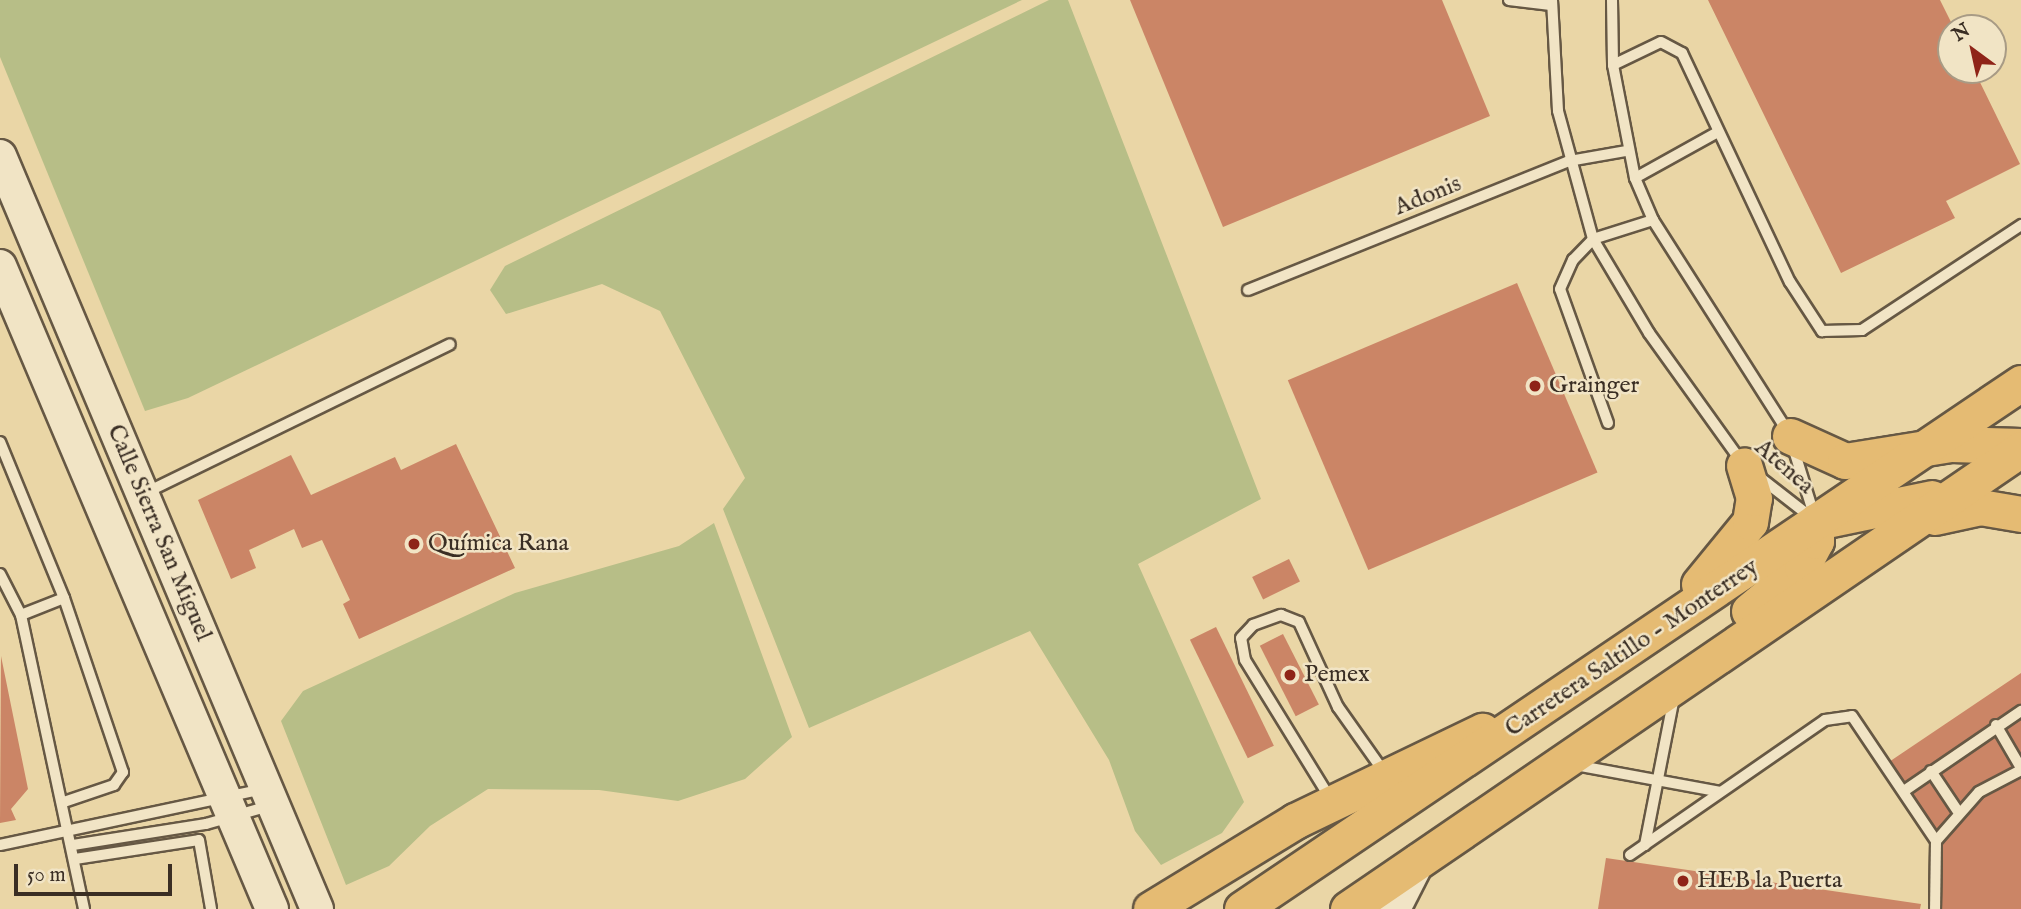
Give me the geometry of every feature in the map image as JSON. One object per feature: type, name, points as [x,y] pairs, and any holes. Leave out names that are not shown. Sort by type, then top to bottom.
[{"type":"main road","name":"Carretera Saltillo - Monterrey","points":[[1242,909],[1661,629],[2021,383]]},
{"type":"main road","points":[[1790,436],[1845,461],[1917,453],[1951,444],[2021,448]]},
{"type":"main road","points":[[1349,909],[1676,689],[2021,448]]},
{"type":"main road","points":[[1661,629],[1746,529],[1754,498],[1744,465]]},
{"type":"main road","points":[[1455,836],[1504,785],[1791,580],[1810,555],[1816,521],[1891,510],[1965,487]]},
{"type":"main road","points":[[1908,526],[1980,507],[2021,514]]},
{"type":"main road","points":[[1151,909],[1332,802],[1565,693]]},
{"type":"street","name":"Calle Sierra San Miguel","points":[[0,156],[317,909]]},
{"type":"street","name":"Calle Sierra San Miguel","points":[[0,266],[272,909]]},
{"type":"street","points":[[1394,909],[1419,860]]},
{"type":"lane","points":[[1509,0],[1552,3]]},
{"type":"lane","name":"Atenea","points":[[1612,0],[1613,65],[1626,151],[1635,178],[1653,220],[1790,436],[1816,521]]},
{"type":"lane","name":"Atenea","points":[[1552,3],[1553,75],[1569,162],[1593,239],[1649,333],[1744,465],[1816,521]]},
{"type":"lane","points":[[1613,65],[1645,47],[1672,45],[1688,63],[1790,282],[1822,331],[1862,330],[2021,225]]},
{"type":"lane","points":[[1635,178],[1718,132]]},
{"type":"lane","name":"Adonis","points":[[1248,290],[1569,162],[1626,151]]},
{"type":"lane","points":[[1608,423],[1560,302],[1573,260],[1593,239],[1653,220]]},
{"type":"lane","points":[[142,494],[450,345]]},
{"type":"lane","points":[[0,442],[64,598],[123,772],[114,785],[64,802]]},
{"type":"lane","points":[[0,574],[21,615],[70,827],[83,909]]},
{"type":"lane","points":[[21,615],[64,598]]},
{"type":"lane","points":[[1332,802],[1245,660],[1241,638],[1253,625],[1281,615],[1299,622],[1338,707],[1385,775]]},
{"type":"lane","points":[[1645,845],[1676,689]]},
{"type":"lane","points":[[1904,791],[1996,725],[2021,711]]},
{"type":"lane","points":[[1630,855],[1833,716],[1852,716],[1862,724],[1936,841]]},
{"type":"lane","points":[[1935,909],[1936,841],[1957,810],[2021,769],[1996,725]]},
{"type":"lane","points":[[1568,763],[1720,792]]},
{"type":"lane","points":[[1931,771],[1957,810]]},
{"type":"lane","points":[[73,845],[230,809],[270,797]]},
{"type":"lane","points":[[0,845],[70,827],[230,809],[270,797]]},
{"type":"lane","points":[[75,859],[199,839],[211,909]]},
{"type":"green space","points":[[0,0],[1022,0],[188,398],[145,411],[0,57]]},
{"type":"green space","points":[[1049,0],[1068,0],[1261,499],[1138,564],[1244,802],[1222,833],[1161,865],[1135,831],[1109,760],[1030,631],[809,728],[723,509],[745,478],[660,311],[602,284],[506,314],[490,290],[505,266]]},
{"type":"green space","points":[[714,523],[792,737],[745,779],[678,801],[599,790],[488,789],[430,826],[389,866],[346,885],[281,721],[303,691],[515,593],[679,546]]},
{"type":"building","points":[[1130,0],[1442,0],[1490,116],[1223,227]]},
{"type":"building","points":[[1708,0],[1940,0],[1947,14],[1937,14],[1937,84],[1981,84],[2020,164],[1946,201],[1955,218],[1841,273]]},
{"type":"building","points":[[1517,283],[1597,473],[1368,570],[1288,380]]},
{"type":"building","name":"Química Rana","points":[[456,444],[515,568],[359,639],[343,604],[350,600],[322,540],[302,548],[294,529],[249,550],[256,568],[231,579],[198,500],[291,455],[311,495],[395,457],[401,470]]},
{"type":"building","points":[[1289,559],[1300,581],[1263,599],[1252,577]]},
{"type":"building","points":[[1216,627],[1274,746],[1248,758],[1190,640]]},
{"type":"building","name":"Pemex","points":[[1283,634],[1319,704],[1296,716],[1260,646]]},
{"type":"building","points":[[1,656],[28,789],[11,809],[16,820],[0,823]]},
{"type":"building","points":[[2021,673],[2021,909],[1933,909],[1940,855],[1880,768]]},
{"type":"building","name":"HEB la Puerta","points":[[1606,858],[1921,904],[1920,909],[1598,909]]},
{"type":"place","name":"Grainger","points":[[1535,386]]},
{"type":"place","name":"Química Rana","points":[[414,544]]},
{"type":"place","name":"Pemex","points":[[1290,675]]},
{"type":"place","name":"HEB la Puerta","points":[[1683,881]]}]
